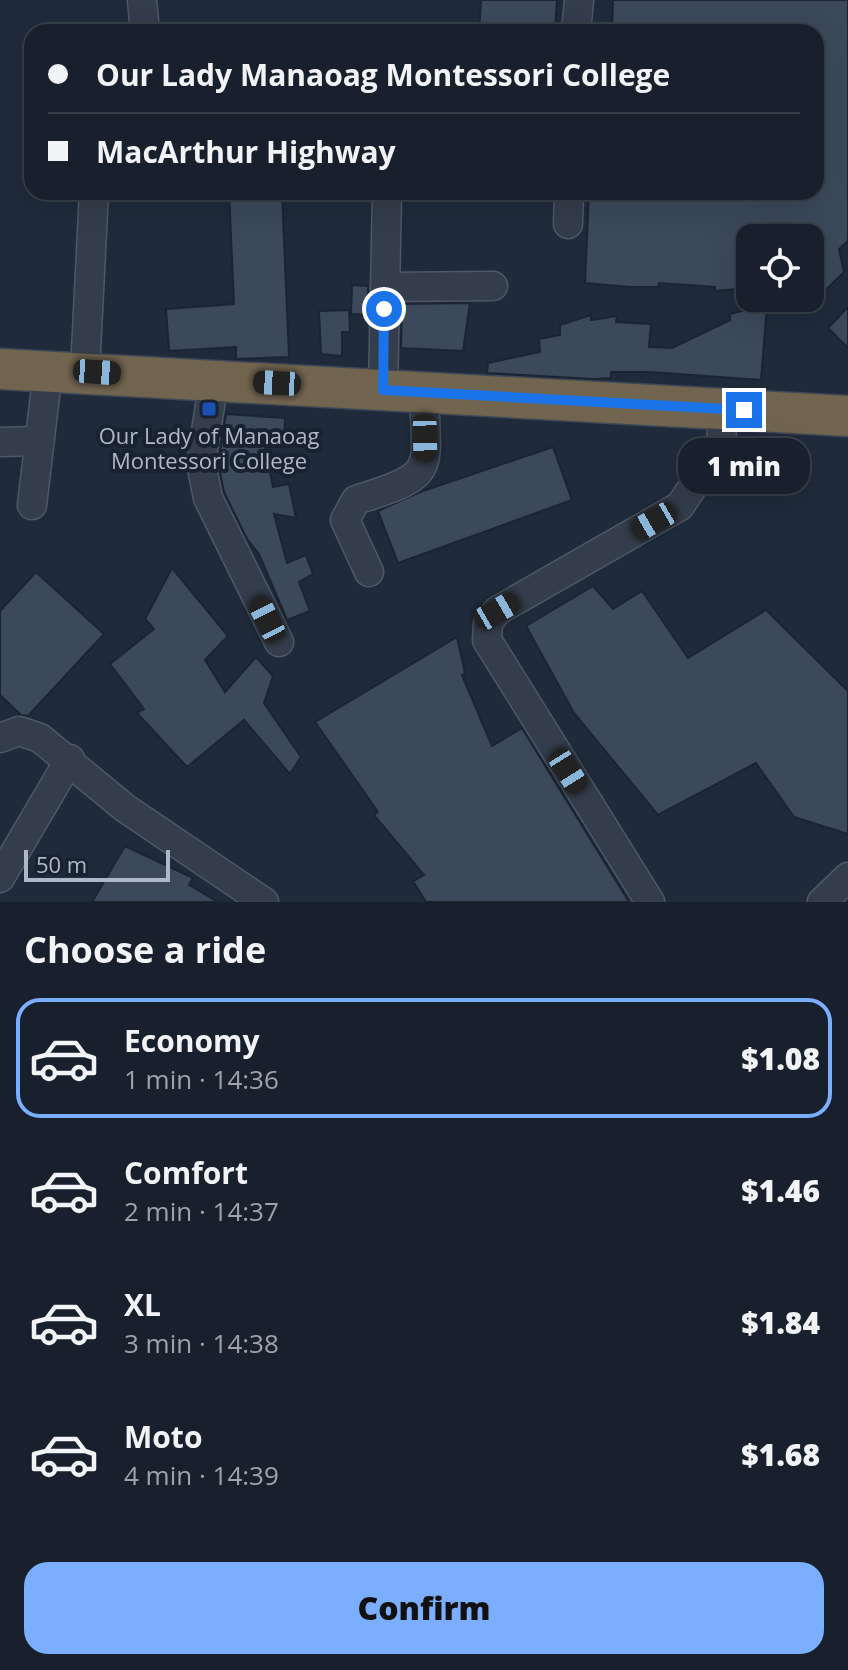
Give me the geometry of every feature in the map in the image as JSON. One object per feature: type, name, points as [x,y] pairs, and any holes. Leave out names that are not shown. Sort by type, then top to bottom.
[{"type":"highway","points":[[0,369],[848,416]]},
{"type":"lane","points":[[142,0],[144,24]]},
{"type":"lane","points":[[577,24],[579,0]]},
{"type":"lane","points":[[32,505],[39,441],[67,371],[93,200]]},
{"type":"lane","points":[[383,390],[387,200]]},
{"type":"lane","points":[[568,224],[569,200]]},
{"type":"lane","points":[[385,287],[493,286]]},
{"type":"lane","points":[[214,380],[201,463],[208,498],[279,642]]},
{"type":"lane","points":[[369,572],[345,520],[356,500],[401,486],[420,475],[426,461],[424,392]]},
{"type":"lane","points":[[650,902],[487,640],[488,623],[497,611],[680,506],[721,444],[723,409]]},
{"type":"lane","points":[[0,442],[39,441]]},
{"type":"lane","points":[[0,738],[19,731],[40,738],[70,759],[125,808],[264,902]]},
{"type":"lane","points":[[0,878],[70,759]]},
{"type":"lane","points":[[822,902],[848,877]]},
{"type":"building","points":[[481,0],[557,0],[556,24],[480,24]]},
{"type":"building","points":[[613,0],[848,0],[848,241],[839,249],[844,272],[824,291],[824,224],[736,224],[736,289],[715,291],[715,287],[659,283],[658,287],[630,287],[585,283],[589,200],[824,200],[824,24],[612,24]]},
{"type":"building","points":[[229,200],[282,200],[289,357],[236,359],[236,347],[169,351],[166,309],[234,304]]},
{"type":"building","points":[[352,285],[368,286],[368,315],[351,314]]},
{"type":"building","points":[[470,303],[463,351],[401,348],[402,304]]},
{"type":"building","points":[[848,307],[848,348],[828,328]]},
{"type":"building","points":[[349,310],[350,332],[342,332],[342,356],[321,354],[319,311]]},
{"type":"building","points":[[766,312],[761,380],[650,372],[611,372],[611,378],[594,379],[487,373],[488,363],[540,352],[539,339],[560,335],[560,325],[591,315],[591,320],[617,316],[616,322],[651,324],[649,347],[672,348],[730,320],[730,314]]},
{"type":"building","points":[[226,414],[285,418],[284,447],[265,447],[273,487],[289,484],[296,518],[274,514],[287,563],[306,555],[313,574],[299,582],[310,611],[287,620],[259,554],[247,539],[224,492],[218,463]]},
{"type":"building","points":[[553,447],[572,500],[398,563],[378,511],[420,492]]},
{"type":"building","points":[[172,568],[228,636],[205,660],[225,692],[256,657],[273,676],[264,703],[301,757],[290,774],[244,720],[187,767],[137,713],[144,709],[110,664],[154,629],[145,619]]},
{"type":"building","points":[[36,572],[104,634],[28,716],[21,715],[0,695],[0,611]]},
{"type":"building","points":[[593,586],[613,609],[642,591],[688,658],[766,610],[848,691],[848,834],[794,817],[756,763],[658,815],[574,713],[526,626]]},
{"type":"building","points":[[457,637],[465,673],[462,675],[492,746],[522,728],[629,902],[426,902],[413,881],[424,875],[374,815],[378,812],[315,722]]},
{"type":"building","points":[[125,846],[193,878],[189,885],[218,902],[92,902]]},
{"type":"place","name":"Our Lady of Manaoag Montessori College","points":[[209,409]]},
{"type":"route","points":[[384,309],[383,390],[744,410]]}]
